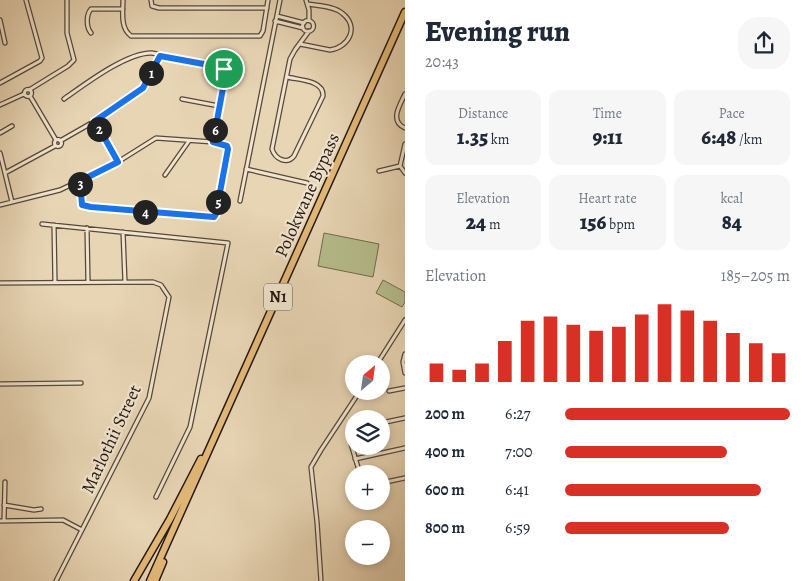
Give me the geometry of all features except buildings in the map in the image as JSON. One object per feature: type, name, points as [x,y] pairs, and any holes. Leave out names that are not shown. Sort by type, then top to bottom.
[{"type":"highway","name":"Polokwane Bypass","points":[[150,581],[405,12]]},
{"type":"highway","points":[[134,581],[170,520],[211,438],[217,431]]},
{"type":"highway","points":[[155,581],[201,468]]},
{"type":"street","points":[[0,83],[40,62],[42,58],[26,0]]},
{"type":"street","points":[[0,105],[24,94],[26,90],[30,90],[68,66],[74,60],[67,33],[67,0]]},
{"type":"street","points":[[123,0],[124,26],[132,36],[260,36],[264,31],[268,0]]},
{"type":"street","points":[[151,0],[152,6],[159,8],[267,8]]},
{"type":"street","points":[[240,200],[280,0]]},
{"type":"street","points":[[287,77],[317,85],[322,88],[323,96],[292,159],[287,160],[277,158],[272,149],[290,59],[314,26],[309,20],[306,0]]},
{"type":"street","points":[[300,44],[330,50],[340,48],[346,43],[350,34],[350,26],[342,12],[308,4]]},
{"type":"street","points":[[90,33],[88,14],[90,9],[123,9]]},
{"type":"street","points":[[277,16],[304,23],[309,20]]},
{"type":"street","points":[[0,20],[5,43]]},
{"type":"street","points":[[276,21],[309,31]]},
{"type":"street","points":[[303,28],[304,23]]},
{"type":"street","points":[[64,99],[101,73],[146,53],[224,69],[226,76],[213,142]]},
{"type":"street","points":[[58,141],[95,121],[143,88],[160,56]]},
{"type":"street","points":[[5,173],[60,145],[30,96],[30,90]]},
{"type":"street","points":[[24,94],[26,97],[30,96]]},
{"type":"street","points":[[405,94],[396,114],[397,120],[405,128]]},
{"type":"street","points":[[182,99],[219,106]]},
{"type":"street","points":[[95,121],[118,162]]},
{"type":"street","points":[[0,134],[12,126]]},
{"type":"street","points":[[0,205],[53,193],[118,162],[156,138],[213,142],[225,145],[228,149],[214,217],[86,207],[82,205],[80,181]]},
{"type":"street","points":[[165,175],[190,141]]},
{"type":"street","points":[[405,144],[400,166],[405,173]]},
{"type":"street","points":[[0,153],[12,202]]},
{"type":"street","points":[[379,171],[400,166]]},
{"type":"street","points":[[246,169],[307,183]]},
{"type":"street","points":[[42,224],[228,243],[190,427],[156,497]]},
{"type":"street","points":[[54,225],[55,282]]},
{"type":"street","points":[[87,228],[88,282]]},
{"type":"street","points":[[123,232],[125,282]]},
{"type":"street","name":"Marlothii Street","points":[[0,283],[158,282],[167,292],[168,300],[149,398],[56,581]]},
{"type":"street","points":[[383,355],[405,320]]},
{"type":"street","points":[[405,354],[403,362],[405,373]]},
{"type":"street","points":[[0,384],[81,383]]},
{"type":"street","points":[[390,392],[405,388]]},
{"type":"street","points":[[321,581],[312,467],[320,450],[354,400]]},
{"type":"street","points":[[390,421],[405,418]]},
{"type":"street","points":[[355,459],[405,448]]},
{"type":"street","points":[[354,455],[357,465]]},
{"type":"street","points":[[390,482],[405,478]]},
{"type":"street","points":[[4,482],[2,521],[63,520],[82,530]]},
{"type":"street","points":[[4,505],[34,510],[42,509]]},
{"type":"green space","points":[[324,233],[379,244],[373,277],[318,266]]},
{"type":"green space","points":[[383,280],[405,292],[405,302],[402,307],[376,293]]},
{"type":"route","points":[[160,56],[224,69],[226,76],[213,142],[225,145],[228,149],[214,217],[207,218],[86,207],[82,205],[80,181],[118,162],[95,121],[143,88],[160,56]]}]
